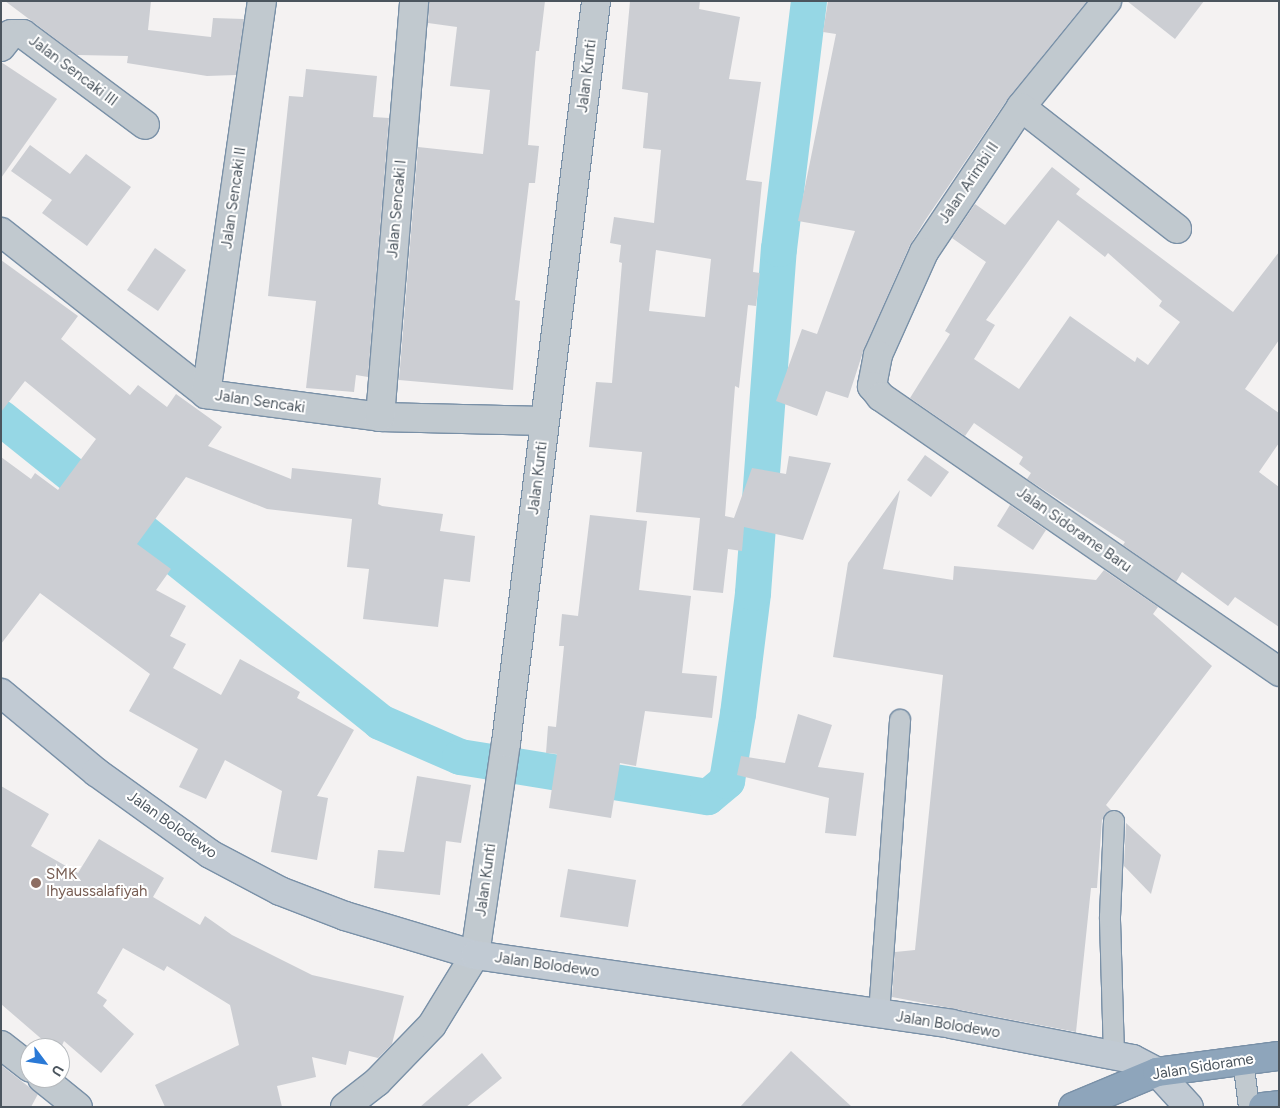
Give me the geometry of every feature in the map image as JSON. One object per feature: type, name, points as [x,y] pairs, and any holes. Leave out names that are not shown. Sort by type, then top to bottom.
[{"type":"highway","name":"Jalan Sidorame","points":[[1074,1107],[1157,1072],[1279,1056]]},
{"type":"highway","points":[[1263,1107],[1279,1105]]},
{"type":"street","name":"Jalan Sencaki II","points":[[206,394],[262,1]]},
{"type":"street","name":"Jalan Sencaki I","points":[[380,417],[414,1]]},
{"type":"street","name":"Jalan Kunti","points":[[475,955],[506,743],[596,1]]},
{"type":"street","name":"Jalan Arimbi II","points":[[872,386],[878,355],[924,252],[1020,107],[1107,1]]},
{"type":"street","name":"Jalan Sencaki III","points":[[1,47],[11,34],[23,34],[145,125]]},
{"type":"street","points":[[1020,107],[1177,229]]},
{"type":"street","name":"Jalan Sencaki","points":[[1,232],[206,394],[380,417],[545,421]]},
{"type":"street","name":"Jalan Sidorame Baru","points":[[872,386],[881,397],[1279,672]]},
{"type":"street","name":"Jalan Bolodewo","points":[[1,693],[96,772],[210,854],[280,890],[345,916],[475,955],[879,1014],[1133,1059],[1157,1072],[1189,1107]]},
{"type":"street","points":[[345,1107],[377,1082],[432,1025],[475,955]]},
{"type":"street","points":[[1,1045],[20,1060]]},
{"type":"street","points":[[54,1088],[78,1107]]},
{"type":"lane","points":[[879,1014],[900,720]]},
{"type":"lane","points":[[1114,821],[1110,917],[1114,1055]]},
{"type":"lane","points":[[1243,1060],[1249,1107]]},
{"type":"building","points":[[5,1],[151,1],[148,30],[211,37],[213,18],[244,19],[236,75],[207,76],[127,63],[128,56],[77,55]]},
{"type":"building","points":[[429,1],[545,1],[539,51],[536,51],[528,145],[539,146],[535,183],[529,183],[515,300],[520,301],[513,390],[399,380],[418,147],[483,154],[490,90],[450,86],[457,27],[428,23]]},
{"type":"building","points":[[630,1],[700,1],[699,9],[740,17],[729,79],[761,82],[746,180],[762,182],[753,272],[760,273],[756,306],[748,305],[739,388],[735,386],[725,516],[734,518],[752,468],[786,474],[789,456],[831,463],[803,540],[744,527],[742,551],[728,549],[723,593],[693,590],[700,518],[636,512],[642,452],[589,447],[596,382],[612,383],[622,263],[619,262],[621,245],[610,243],[614,217],[654,223],[661,150],[643,148],[648,93],[622,89]],"holes":[[[656,250],[711,259],[705,317],[649,311]]]},
{"type":"building","points":[[828,1],[1087,1],[1009,97],[910,245],[864,349],[848,398],[826,391],[817,416],[776,401],[802,329],[817,334],[855,231],[798,221],[836,34],[823,32]]},
{"type":"building","points":[[1127,1],[1204,1],[1175,39]]},
{"type":"building","points":[[1,62],[57,99],[1,178]]},
{"type":"building","points":[[306,69],[377,76],[373,117],[389,118],[368,377],[356,375],[354,392],[306,388],[316,301],[268,296],[289,96],[303,97]]},
{"type":"building","points":[[30,145],[70,174],[86,154],[131,187],[87,246],[42,213],[52,200],[11,171]]},
{"type":"building","points":[[1052,167],[1080,189],[1076,194],[1233,312],[1279,252],[1279,340],[1245,389],[1279,413],[1279,443],[1259,472],[1279,487],[1279,627],[1235,597],[1228,606],[1182,572],[1176,582],[1123,545],[1125,542],[1027,479],[1031,473],[1019,464],[1023,457],[974,423],[965,436],[910,398],[950,334],[945,331],[986,262],[952,238],[975,204],[1005,225]],"holes":[[[1058,220],[1105,257],[1108,253],[1162,301],[1159,306],[1180,322],[1148,365],[1137,357],[1135,362],[1070,316],[1019,389],[974,359],[995,325],[986,320]]]},
{"type":"building","points":[[155,248],[186,270],[158,311],[127,290]]},
{"type":"building","points":[[1,260],[78,316],[61,339],[130,395],[138,385],[167,407],[176,394],[222,427],[208,446],[291,479],[292,468],[381,478],[378,504],[443,514],[440,531],[475,536],[470,582],[444,579],[438,627],[363,619],[369,569],[347,567],[352,519],[267,509],[186,477],[137,544],[171,569],[156,590],[186,606],[170,636],[186,644],[173,668],[221,695],[240,659],[300,692],[297,698],[354,730],[317,796],[328,798],[317,860],[271,852],[282,791],[225,760],[206,799],[179,787],[198,749],[129,711],[150,674],[40,593],[1,644],[1,457],[31,479],[35,473],[58,490],[96,439],[25,381],[1,412]]},
{"type":"building","points":[[925,455],[949,472],[931,497],[907,480]]},
{"type":"building","points":[[900,490],[883,569],[953,580],[954,566],[1096,580],[1104,570],[1158,607],[1153,614],[1212,666],[1106,805],[1111,810],[1102,820],[1097,888],[1091,888],[1076,1032],[892,997],[895,952],[915,950],[943,675],[833,657],[848,563]]},
{"type":"building","points":[[1010,505],[1046,530],[1033,550],[997,526]]},
{"type":"building","points":[[590,515],[647,521],[639,590],[691,596],[682,673],[717,676],[712,718],[645,711],[636,766],[620,763],[611,818],[549,808],[557,754],[546,753],[548,726],[556,727],[564,646],[559,646],[562,614],[578,616]]},
{"type":"building","points":[[798,714],[832,725],[818,767],[864,773],[856,836],[825,833],[829,798],[737,775],[741,756],[785,763]]},
{"type":"building","points":[[417,776],[471,785],[461,843],[446,841],[440,895],[374,888],[378,850],[404,852]]},
{"type":"building","points":[[1,786],[49,814],[31,846],[78,873],[99,839],[164,878],[153,897],[200,925],[205,916],[232,935],[312,975],[404,996],[392,1044],[378,1058],[349,1051],[346,1065],[312,1057],[316,1077],[277,1086],[282,1107],[165,1107],[155,1085],[239,1045],[230,1005],[167,966],[164,971],[123,948],[97,993],[107,1000],[103,1006],[134,1034],[101,1073],[70,1046],[70,1038],[40,1038],[1,1004]]},
{"type":"building","points":[[1126,823],[1161,855],[1151,894],[1124,866]]},
{"type":"building","points":[[568,869],[636,880],[628,927],[560,917]]},
{"type":"building","points":[[791,1051],[852,1107],[740,1107]]},
{"type":"building","points":[[482,1053],[502,1078],[466,1107],[420,1107]]},
{"type":"building","points":[[1,1065],[20,1080],[20,1088],[30,1088],[38,1094],[31,1107],[1,1107]]},
{"type":"waterway","points":[[1,418],[380,722],[460,757],[708,797],[727,781],[738,714],[753,593],[779,249],[809,1]]},
{"type":"place","name":"SMK Ihyaussalafiyah","points":[[36,883]]}]
